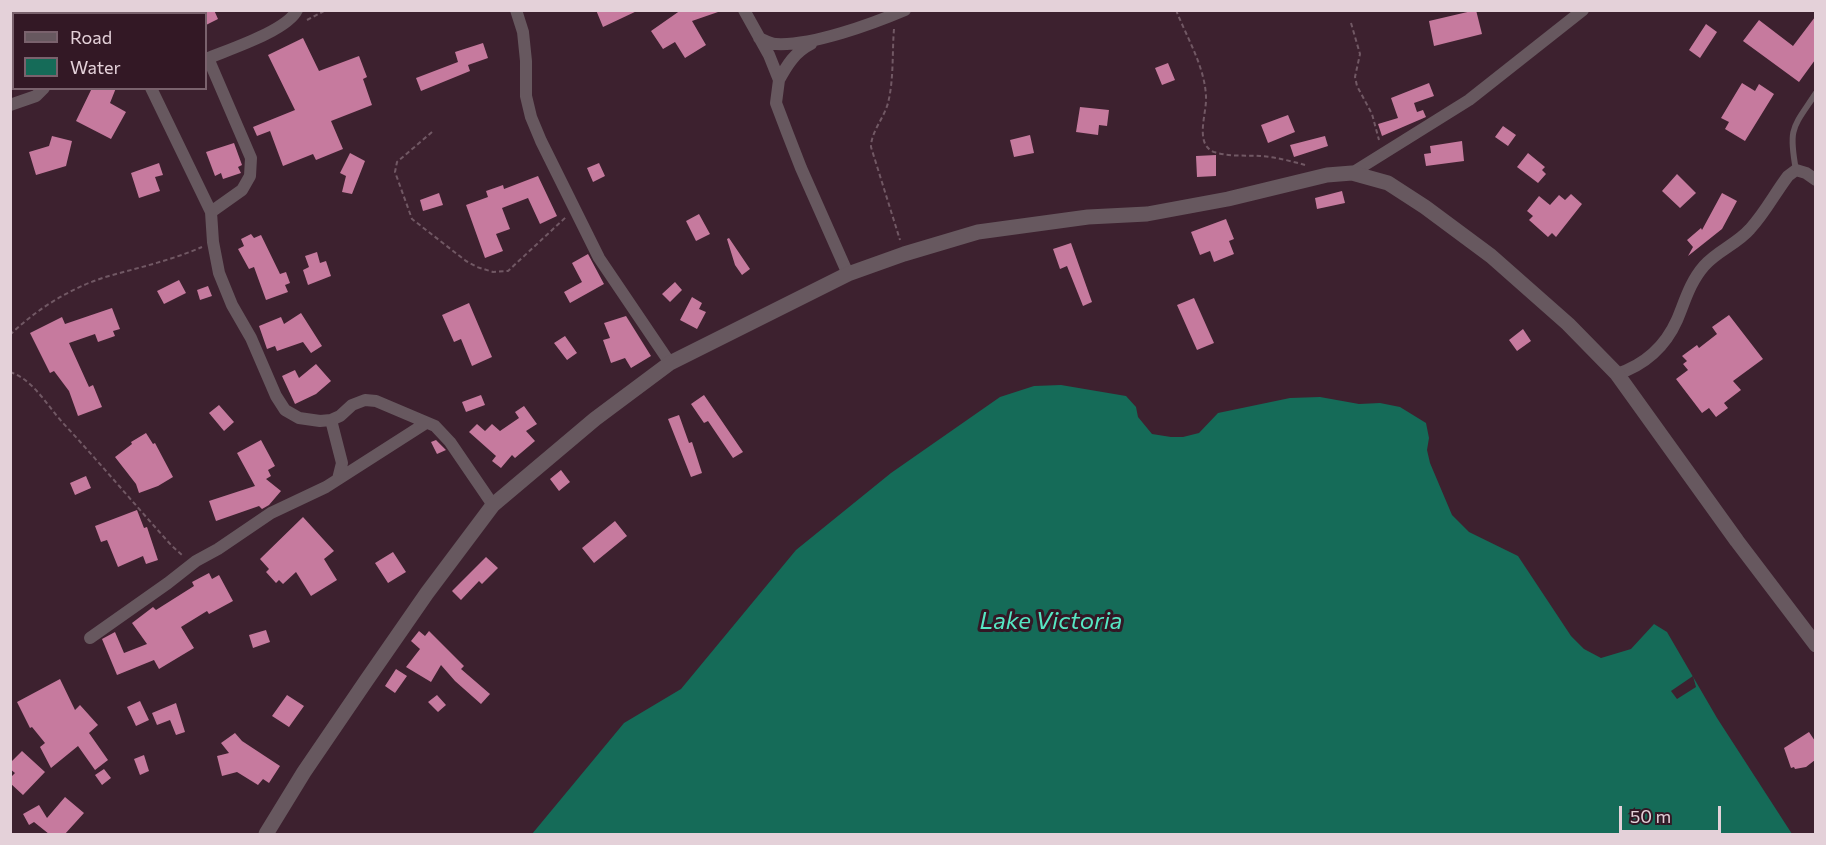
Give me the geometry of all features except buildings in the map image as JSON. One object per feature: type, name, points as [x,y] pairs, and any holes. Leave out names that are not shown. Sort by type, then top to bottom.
[{"type":"street","points":[[212,212],[242,190],[250,176],[251,158],[207,58],[286,24],[297,10]]},
{"type":"street","points":[[516,10],[523,32],[526,96],[531,117],[541,141],[599,258],[670,363]]},
{"type":"street","points":[[744,10],[779,80]]},
{"type":"street","points":[[1352,174],[1469,100],[1583,10]]},
{"type":"street","points":[[759,38],[774,44],[797,44],[820,39],[901,12]]},
{"type":"street","points":[[820,39],[801,49],[786,66],[779,80],[776,103],[801,168],[848,274]]},
{"type":"street","points":[[10,105],[36,96],[42,90]]},
{"type":"street","points":[[152,90],[212,212],[213,242],[219,273],[232,305],[251,338],[276,396],[285,410],[299,418],[331,420],[340,416],[352,405],[365,400],[376,401],[426,423],[443,432],[493,505]]},
{"type":"street","points":[[1617,374],[1634,369],[1658,348],[1676,321],[1691,284],[1703,267],[1716,255],[1738,241],[1751,228],[1788,176],[1796,170],[1806,173],[1815,180]]},
{"type":"street","points":[[266,834],[304,772],[366,681],[427,593],[493,505],[595,419],[670,363],[848,274],[904,254],[978,232],[1088,217],[1147,214],[1228,199],[1327,175],[1352,174],[1388,183],[1425,207],[1491,256],[1568,324],[1617,374],[1815,645]]},
{"type":"street","points":[[331,420],[342,463],[338,479]]},
{"type":"street","points":[[90,638],[196,561],[271,513],[310,496],[426,423]]},
{"type":"lane","points":[[1796,170],[1792,149],[1793,129],[1815,93]]},
{"type":"path","points":[[1176,10],[1204,81],[1206,97],[1203,136],[1207,148],[1222,154],[1262,156],[1288,161],[1311,167],[1327,175]]},
{"type":"path","points":[[901,12],[888,101],[884,117],[871,141],[871,147],[904,254]]},
{"type":"path","points":[[1351,23],[1360,54],[1355,77],[1357,86],[1377,126],[1379,155]]},
{"type":"path","points":[[432,132],[397,162],[395,172],[412,219],[477,267],[498,273],[508,271],[575,209]]},
{"type":"path","points":[[10,335],[42,308],[87,284],[172,259],[213,242]]},
{"type":"path","points":[[10,372],[19,375],[30,385],[172,546],[196,561]]},
{"type":"water","name":"Lake Victoria","points":[[1061,385],[1126,396],[1136,407],[1138,417],[1152,434],[1171,437],[1199,433],[1218,413],[1290,398],[1320,397],[1359,404],[1380,403],[1400,407],[1426,423],[1430,463],[1452,515],[1469,532],[1518,556],[1571,636],[1584,649],[1601,658],[1631,649],[1654,624],[1667,632],[1717,718],[1792,834],[532,834],[624,723],[681,689],[796,550],[891,473],[1000,397],[1034,386]]},
{"type":"pier","points":[[1693,676],[1696,687],[1677,699],[1671,691]]}]
